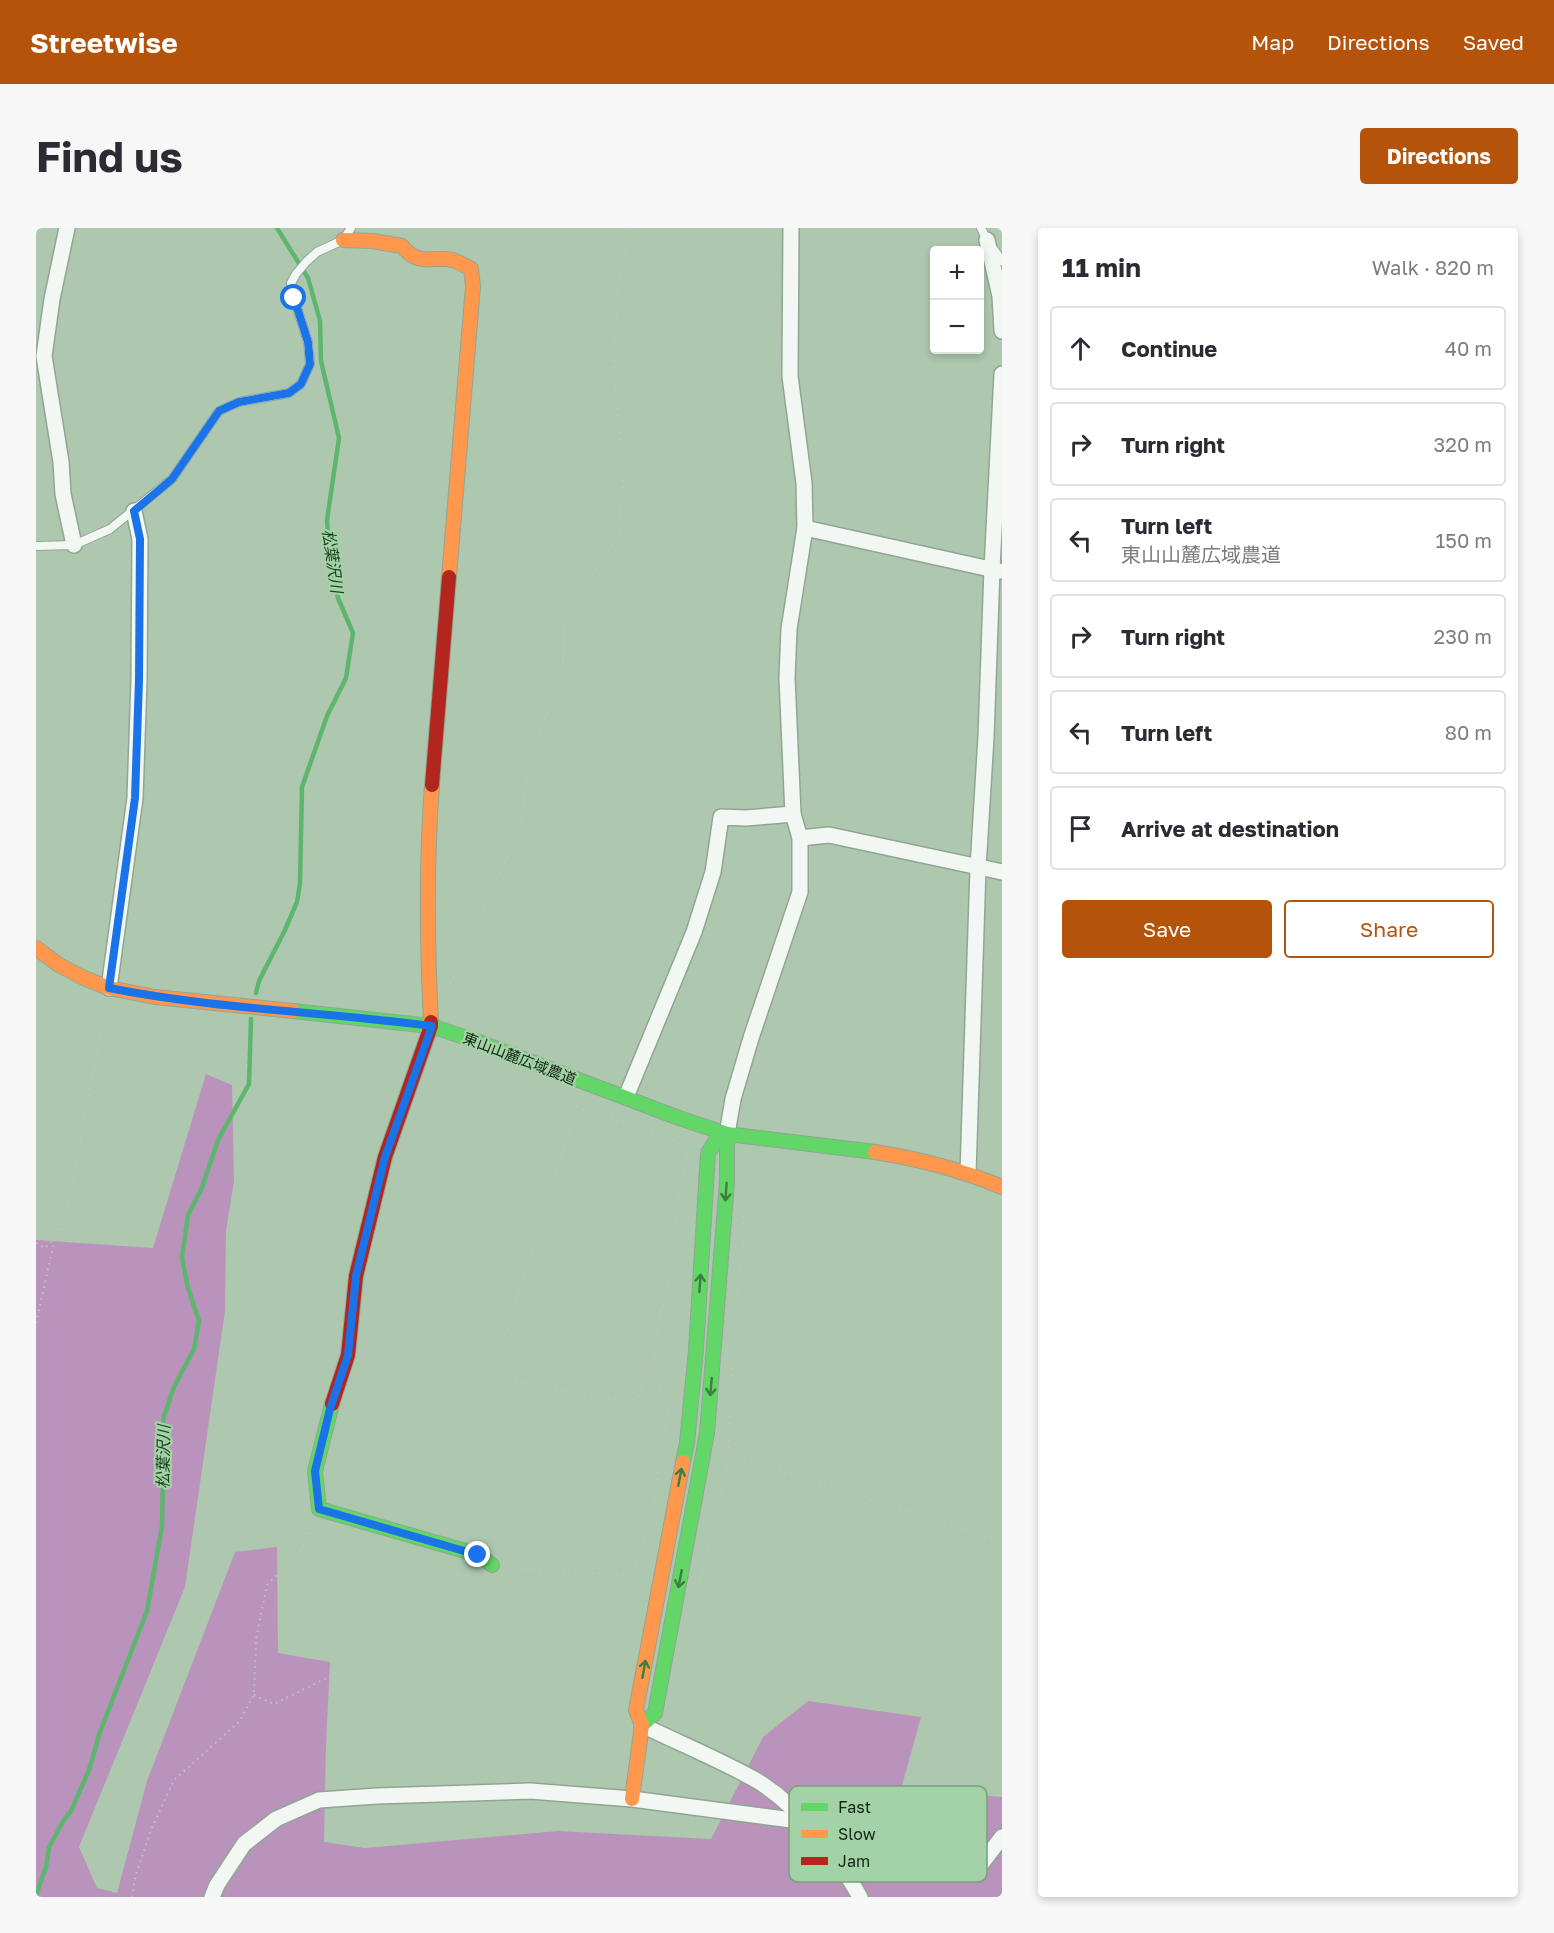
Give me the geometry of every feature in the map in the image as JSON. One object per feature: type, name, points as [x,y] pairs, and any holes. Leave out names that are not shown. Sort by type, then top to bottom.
[{"type":"street","points":[[67,228],[52,299],[44,356],[60,453],[63,494],[74,544]]},
{"type":"street","points":[[642,1725],[655,1713],[705,1446],[727,1182],[724,1133],[748,1048],[800,892],[800,838],[793,814],[787,678],[789,629],[805,528],[804,483],[790,376],[791,228]]},
{"type":"street","points":[[984,234],[1000,296],[1002,331]]},
{"type":"street","points":[[343,240],[373,241],[402,246],[407,254],[423,261],[454,260],[471,269],[473,286],[430,816],[427,938],[432,1026],[385,1157],[356,1276],[348,1355],[330,1409],[315,1471],[319,1509],[478,1555],[492,1565]]},
{"type":"street","points":[[968,1173],[978,868],[997,570],[1002,374]]},
{"type":"street","points":[[109,988],[135,798],[140,539],[134,511]]},
{"type":"street","points":[[805,528],[997,570]]},
{"type":"street","points":[[626,1097],[694,932],[712,872],[721,816],[746,818],[793,814]]},
{"type":"street","points":[[800,838],[829,835],[1002,872]]},
{"type":"street","name":"東山山麓広域農道","points":[[36,948],[76,974],[109,988],[155,997],[432,1026],[626,1097],[679,1119],[724,1133],[923,1160],[968,1173],[1002,1187]]},
{"type":"street","points":[[632,1799],[642,1725],[636,1710],[687,1443],[696,1350],[708,1154],[724,1133]]},
{"type":"street","points":[[642,1725],[755,1780],[789,1806]]},
{"type":"street","points":[[212,1897],[217,1885],[244,1844],[276,1819],[320,1800],[530,1791],[632,1799],[789,1820]]},
{"type":"street","points":[[987,1857],[1002,1837]]},
{"type":"street","points":[[852,1882],[860,1897]]},
{"type":"lane","points":[[36,546],[74,544],[110,529],[172,479],[219,411],[239,402],[289,393],[301,384],[310,364],[308,342],[291,283],[306,262],[318,252],[343,240],[351,228]]},
{"type":"lane","points":[[984,234],[1002,261]]},
{"type":"path","points":[[446,994],[521,825],[530,758],[562,677],[565,616],[619,534],[623,480],[613,354],[620,275],[630,228]]},
{"type":"path","points":[[36,1323],[55,1238],[66,1216],[109,988]]},
{"type":"path","points":[[577,1107],[682,1144],[688,1154],[679,1189],[671,1275],[658,1323],[653,1363],[637,1398],[621,1401],[523,1383],[507,1371],[502,1346],[584,1082]]},
{"type":"path","points":[[36,1243],[45,1248],[55,1238]]},
{"type":"path","points":[[632,1576],[652,1513],[668,1410],[653,1363]]},
{"type":"path","points":[[705,1446],[1002,1542]]},
{"type":"path","points":[[132,1897],[136,1874],[151,1830],[174,1780],[239,1722],[254,1695],[256,1639],[267,1585],[299,1554],[319,1509]]},
{"type":"path","points":[[254,1695],[274,1704],[468,1608],[492,1565],[512,1569],[640,1575],[660,1581]]},
{"type":"shaded area","points":[[206,1074],[232,1085],[234,1181],[226,1231],[225,1311],[185,1587],[79,1847],[97,1888],[117,1893],[147,1781],[235,1552],[277,1547],[278,1653],[330,1662],[324,1842],[365,1848],[558,1831],[711,1839],[763,1737],[808,1701],[921,1717],[902,1786],[789,1786],[789,1882],[987,1882],[987,1796],[1002,1797],[1002,1897],[36,1897],[36,1240],[153,1248]]},
{"type":"waterway","name":"松葉沢川","points":[[256,993],[259,981],[297,902],[300,883],[302,787],[327,716],[346,678],[353,633],[338,598],[329,551],[327,520],[339,438],[321,361],[320,321],[308,278],[277,228]]},
{"type":"waterway","name":"松葉沢川","points":[[36,1895],[46,1867],[49,1847],[71,1811],[89,1770],[100,1732],[147,1611],[162,1526],[161,1441],[164,1416],[174,1387],[194,1349],[199,1321],[188,1288],[182,1258],[188,1215],[201,1190],[218,1140],[249,1084],[251,1019]]},
{"type":"traffic: fast","points":[[293,1011],[431,1026],[727,1134],[875,1152]]},
{"type":"traffic: fast","points":[[683,1462],[696,1350],[708,1153],[721,1132]]},
{"type":"traffic: fast","points":[[642,1725],[655,1713],[707,1433],[727,1182],[727,1134]]},
{"type":"traffic: fast","points":[[332,1404],[315,1471],[319,1509],[479,1555],[492,1565]]},
{"type":"traffic: slow","points":[[343,240],[373,241],[402,246],[420,259],[453,260],[471,269],[473,286],[449,577]]},
{"type":"traffic: slow","points":[[431,1022],[428,904],[432,785]]},
{"type":"traffic: slow","points":[[36,948],[59,965],[109,988],[155,997],[293,1011]]},
{"type":"traffic: slow","points":[[875,1152],[939,1165],[1002,1187]]},
{"type":"traffic: slow","points":[[632,1799],[642,1725],[636,1710],[683,1462]]},
{"type":"traffic: jam","points":[[432,785],[449,577]]},
{"type":"traffic: jam","points":[[332,1404],[348,1355],[356,1276],[385,1157],[431,1022]]},
{"type":"route","points":[[294,298],[308,342],[310,364],[301,384],[289,393],[239,402],[219,411],[172,479],[134,511],[140,539],[135,798],[109,988],[155,997],[432,1026],[385,1157],[356,1276],[348,1355],[330,1409],[315,1471],[319,1509],[478,1555]]}]
